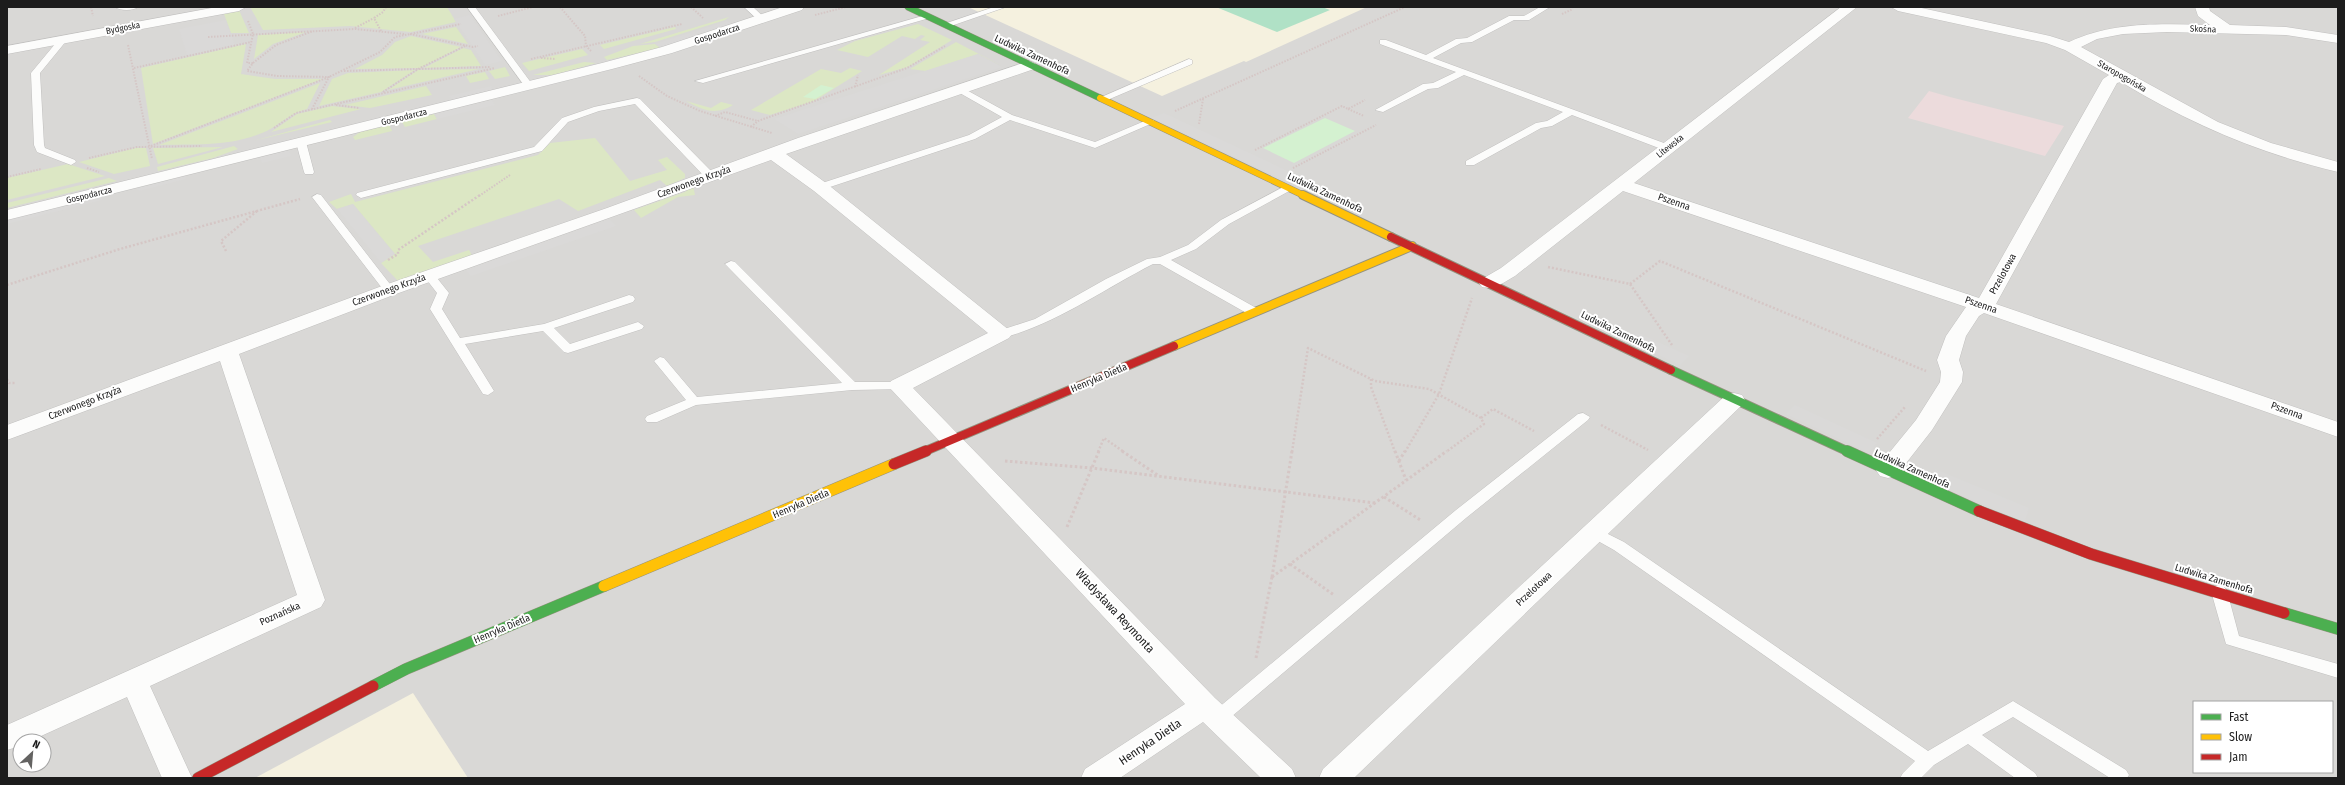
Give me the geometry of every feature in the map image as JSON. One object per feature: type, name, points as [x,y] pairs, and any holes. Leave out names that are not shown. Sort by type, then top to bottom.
[{"type":"street","name":"Bydgoska","points":[[7,50],[63,40],[153,19],[239,7]]},
{"type":"street","name":"Ludwika Zamenhofa","points":[[908,7],[1287,188],[1490,282],[1734,400],[1888,470],[2042,536],[2112,560],[2219,591],[2338,629]]},
{"type":"street","name":"Litewska","points":[[1490,282],[1508,272],[1622,185],[1850,7]]},
{"type":"street","name":"Staropogońska","points":[[1898,7],[2050,40],[2070,47],[2194,117],[2230,134],[2273,150],[2338,167]]},
{"type":"street","points":[[2202,7],[2203,13],[2227,30]]},
{"type":"street","name":"Gospodarcza","points":[[7,216],[528,86],[666,50],[762,19],[803,10]]},
{"type":"street","name":"Skośna","points":[[2070,47],[2093,36],[2123,30],[2167,28],[2286,31],[2338,39]]},
{"type":"street","name":"Czerwonego Krzyża","points":[[7,433],[227,349],[429,275],[613,212],[804,142],[1029,66]]},
{"type":"street","name":"Przelotowa","points":[[1888,470],[1924,425],[1951,382],[1952,372],[1948,360],[1956,336],[1972,312],[1983,306],[1988,301],[2111,79],[2123,77]]},
{"type":"street","points":[[773,153],[820,187],[1002,334],[899,386],[960,449]]},
{"type":"street","name":"Pszenna","points":[[1622,185],[1983,306],[2338,430]]},
{"type":"street","name":"Henryka Dietla","points":[[198,778],[406,669],[960,449],[1254,312],[1412,246]]},
{"type":"street","name":"Poznańska","points":[[7,738],[312,600],[227,349]]},
{"type":"street","name":"Przelotowa","points":[[1334,778],[1734,400]]},
{"type":"street","name":"Władysława Reymonta","points":[[960,449],[1211,712],[1281,778]]},
{"type":"street","points":[[134,681],[176,778]]},
{"type":"street","name":"Henryka Dietla","points":[[1096,778],[1211,712]]},
{"type":"lane","points":[[120,7],[134,7]]},
{"type":"lane","points":[[471,7],[528,86]]},
{"type":"lane","points":[[748,7],[762,19]]},
{"type":"lane","points":[[945,25],[1002,7]]},
{"type":"lane","points":[[1426,58],[1459,41],[1469,40],[1512,18],[1526,18],[1546,7]]},
{"type":"lane","points":[[700,80],[929,17]]},
{"type":"lane","points":[[63,40],[35,73],[39,145],[41,150],[71,162]]},
{"type":"lane","points":[[1383,42],[1668,148]]},
{"type":"lane","points":[[1102,99],[1189,62]]},
{"type":"lane","points":[[1380,110],[1426,86],[1435,86],[1464,72]]},
{"type":"lane","points":[[961,90],[1010,117],[1095,145],[1150,122]]},
{"type":"lane","points":[[361,195],[538,149],[565,120],[597,109],[637,101],[710,176]]},
{"type":"lane","points":[[1470,163],[1539,125],[1550,124],[1571,112]]},
{"type":"lane","points":[[820,187],[972,137],[1010,117]]},
{"type":"lane","points":[[301,142],[309,172]]},
{"type":"lane","points":[[1002,334],[1039,322],[1110,281],[1151,261],[1162,260],[1192,247],[1225,222],[1287,188]]},
{"type":"lane","points":[[316,197],[389,290]]},
{"type":"lane","points":[[1162,260],[1254,312]]},
{"type":"lane","points":[[731,264],[852,386]]},
{"type":"lane","points":[[429,275],[443,293],[436,309],[488,391]]},
{"type":"lane","points":[[457,342],[546,327],[629,299]]},
{"type":"lane","points":[[546,327],[568,349],[638,326]]},
{"type":"lane","points":[[660,361],[694,401]]},
{"type":"lane","points":[[652,419],[694,401],[852,386],[899,386]]},
{"type":"lane","points":[[1211,712],[1249,694],[1439,532],[1583,417]]},
{"type":"lane","points":[[1594,532],[1619,546],[1928,760]]},
{"type":"lane","points":[[2219,591],[2232,640],[2338,671]]},
{"type":"lane","points":[[1909,778],[1928,760],[2013,708],[2120,775]]},
{"type":"lane","points":[[1968,735],[2029,778]]},
{"type":"path","points":[[355,29],[383,12],[386,7]]},
{"type":"path","points":[[149,147],[329,77],[380,52],[395,37],[481,20],[533,7]]},
{"type":"path","points":[[560,7],[585,36],[586,46],[595,55]]},
{"type":"path","points":[[691,7],[703,18]]},
{"type":"path","points":[[803,10],[818,16],[846,7]]},
{"type":"path","points":[[1169,114],[1405,7]]},
{"type":"path","points":[[374,18],[381,32]]},
{"type":"path","points":[[248,20],[253,34],[247,63],[252,63]]},
{"type":"path","points":[[527,60],[686,23]]},
{"type":"path","points":[[208,37],[355,29],[408,34],[473,47],[497,42]]},
{"type":"path","points":[[316,30],[276,45],[252,63],[247,71],[277,76],[329,77]]},
{"type":"path","points":[[126,39],[134,68],[149,147]]},
{"type":"path","points":[[134,68],[251,42]]},
{"type":"path","points":[[751,127],[758,121],[816,102],[907,68],[950,43]]},
{"type":"path","points":[[380,94],[418,69],[466,46]]},
{"type":"path","points":[[269,132],[296,113],[497,67],[341,71]]},
{"type":"path","points":[[638,75],[667,96],[713,116],[804,142]]},
{"type":"path","points":[[854,88],[858,75]]},
{"type":"path","points":[[311,110],[329,77]]},
{"type":"path","points":[[1250,152],[1342,106],[1348,109],[1368,98]]},
{"type":"path","points":[[1199,128],[1203,99]]},
{"type":"path","points":[[713,116],[725,112],[758,121]]},
{"type":"path","points":[[1289,170],[1380,122]]},
{"type":"path","points":[[7,177],[136,147],[203,146]]},
{"type":"path","points":[[374,270],[398,254],[398,250],[530,162],[538,149]]},
{"type":"path","points":[[7,285],[120,249],[303,198],[316,197]]},
{"type":"path","points":[[226,251],[221,241],[259,210]]},
{"type":"path","points":[[1630,284],[1660,261],[1927,372]]},
{"type":"path","points":[[1540,266],[1630,284],[1672,345]]},
{"type":"path","points":[[1399,460],[1439,394],[1473,294]]},
{"type":"path","points":[[1249,694],[1272,577],[1308,348],[1371,379],[1422,386],[1482,418],[1484,424],[1272,577]]},
{"type":"path","points":[[7,379],[9,383],[16,383]]},
{"type":"path","points":[[1371,379],[1371,387],[1406,480]]},
{"type":"path","points":[[1877,439],[1908,404]]},
{"type":"path","points":[[1482,418],[1493,409],[1552,441]]},
{"type":"path","points":[[1583,417],[1655,454]]},
{"type":"path","points":[[1057,549],[1104,438],[1159,476]]},
{"type":"path","points":[[960,449],[1092,468],[1375,503]]},
{"type":"path","points":[[1384,497],[1439,532]]},
{"type":"path","points":[[1290,564],[1351,607]]},
{"type":"shaded area","points":[[7,7],[2338,7],[2338,778],[7,778]]},
{"type":"shaded area","points":[[968,7],[1367,7],[1246,62],[1244,61],[1162,96]]},
{"type":"shaded area","points":[[470,15],[502,61],[485,65],[454,19]]},
{"type":"shaded area","points":[[226,20],[235,45],[187,55],[179,29]]},
{"type":"shaded area","points":[[727,21],[734,25],[661,48],[655,44]]},
{"type":"shaded area","points":[[978,54],[1002,67],[798,134],[774,119]]},
{"type":"shaded area","points":[[491,86],[495,91],[452,101],[449,96]]},
{"type":"shaded area","points":[[1929,91],[2064,126],[2045,156],[1908,118]]},
{"type":"shaded area","points":[[492,100],[495,105],[437,119],[434,114]]},
{"type":"shaded area","points":[[1164,113],[1354,202],[1343,208],[1152,118]]},
{"type":"shaded area","points":[[289,150],[291,156],[262,163],[260,157]]},
{"type":"shaded area","points":[[185,176],[186,179],[139,191],[138,188]]},
{"type":"shaded area","points":[[102,197],[102,200],[7,224],[7,220]]},
{"type":"shaded area","points":[[353,204],[395,254],[381,263],[337,209]]},
{"type":"shaded area","points":[[609,219],[616,226],[471,276],[466,270]]},
{"type":"shaded area","points":[[1636,332],[1689,356],[1680,365],[1626,340]]},
{"type":"shaded area","points":[[1795,405],[1877,443],[1869,453],[1786,414]]},
{"type":"shaded area","points":[[1935,469],[2029,508],[2025,522],[1928,481]]},
{"type":"shaded area","points":[[413,693],[468,778],[255,778]]},
{"type":"green space","points":[[250,7],[447,7],[456,22],[411,32],[350,26],[263,30]]},
{"type":"green space","points":[[1216,7],[1322,7],[1330,10],[1277,32]]},
{"type":"green space","points":[[239,10],[249,33],[231,33],[224,14]]},
{"type":"green space","points":[[729,17],[725,20],[655,42],[640,44]]},
{"type":"green space","points":[[918,24],[952,40],[908,67],[879,75],[930,42],[920,40],[925,36],[921,35],[915,39],[902,36],[868,57],[837,50],[855,41]]},
{"type":"green space","points":[[456,27],[468,44],[422,34]]},
{"type":"green space","points":[[675,27],[676,29],[604,49],[600,45]]},
{"type":"green space","points":[[306,32],[273,44],[254,59],[258,35]]},
{"type":"green space","points":[[411,36],[461,47],[420,68],[355,69],[382,55],[395,42]]},
{"type":"green space","points":[[956,42],[1002,66],[978,54],[926,71],[910,69]]},
{"type":"green space","points":[[246,44],[241,74],[275,79],[322,79],[153,144],[141,68]]},
{"type":"green space","points":[[655,44],[661,48],[607,60],[604,57],[633,46]]},
{"type":"green space","points":[[463,48],[471,50],[481,66],[424,68]]},
{"type":"green space","points":[[582,49],[588,55],[529,71],[522,63]]},
{"type":"green space","points":[[584,62],[596,63],[553,75],[533,75]]},
{"type":"green space","points":[[505,67],[510,76],[495,79],[489,71]]},
{"type":"green space","points":[[850,68],[862,71],[814,101],[770,115],[751,110],[821,69],[841,73]]},
{"type":"green space","points":[[479,69],[388,90],[418,70]]},
{"type":"green space","points":[[415,70],[381,92],[319,106],[332,79],[348,73]]},
{"type":"green space","points":[[485,72],[489,79],[470,83],[466,76]]},
{"type":"green space","points":[[320,83],[307,109],[289,117],[262,133],[237,141],[224,143],[159,145]]},
{"type":"green space","points":[[821,85],[834,88],[815,99],[803,97]]},
{"type":"green space","points":[[426,86],[432,95],[370,108],[345,105]]},
{"type":"green space","points":[[686,101],[711,108],[721,102],[733,105],[715,111],[698,107]]},
{"type":"green space","points":[[332,106],[361,109],[271,132],[297,114]]},
{"type":"green space","points":[[434,114],[437,119],[405,127],[402,122]]},
{"type":"green space","points":[[1325,118],[1355,131],[1294,163],[1263,148]]},
{"type":"green space","points":[[330,120],[332,122],[253,141]]},
{"type":"green space","points":[[389,125],[392,131],[355,140],[353,137],[360,132]]},
{"type":"green space","points":[[595,138],[630,181],[667,170],[658,160],[667,157],[685,174],[685,178],[667,186],[660,180],[578,211],[559,199],[418,246],[433,262],[469,250],[472,255],[398,281],[381,263],[395,254],[353,204],[337,209],[329,202],[351,194],[355,202],[538,155],[550,143]]},
{"type":"green space","points":[[234,146],[238,149],[213,158],[158,171],[157,167]]},
{"type":"green space","points":[[223,147],[158,164],[153,148]]},
{"type":"green space","points":[[136,148],[146,148],[150,166],[114,174],[79,162]]},
{"type":"green space","points":[[68,164],[105,176],[7,200],[7,178]]},
{"type":"green space","points":[[109,178],[117,181],[7,208],[7,203]]},
{"type":"green space","points":[[693,185],[695,195],[678,197],[641,218],[634,210],[685,192]]},
{"type":"traffic: fast","points":[[908,7],[1100,98]]},
{"type":"traffic: fast","points":[[1671,370],[1979,511]]},
{"type":"traffic: fast","points":[[373,686],[406,669],[604,586]]},
{"type":"traffic: fast","points":[[2284,613],[2338,629]]},
{"type":"traffic: slow","points":[[1100,98],[1391,237]]},
{"type":"traffic: slow","points":[[1174,346],[1412,246]]},
{"type":"traffic: slow","points":[[604,586],[894,464]]},
{"type":"traffic: jam","points":[[1391,237],[1671,370]]},
{"type":"traffic: jam","points":[[894,464],[1174,346]]},
{"type":"traffic: jam","points":[[1979,511],[2053,541],[2091,554],[2284,613]]},
{"type":"traffic: jam","points":[[198,778],[373,686]]}]
